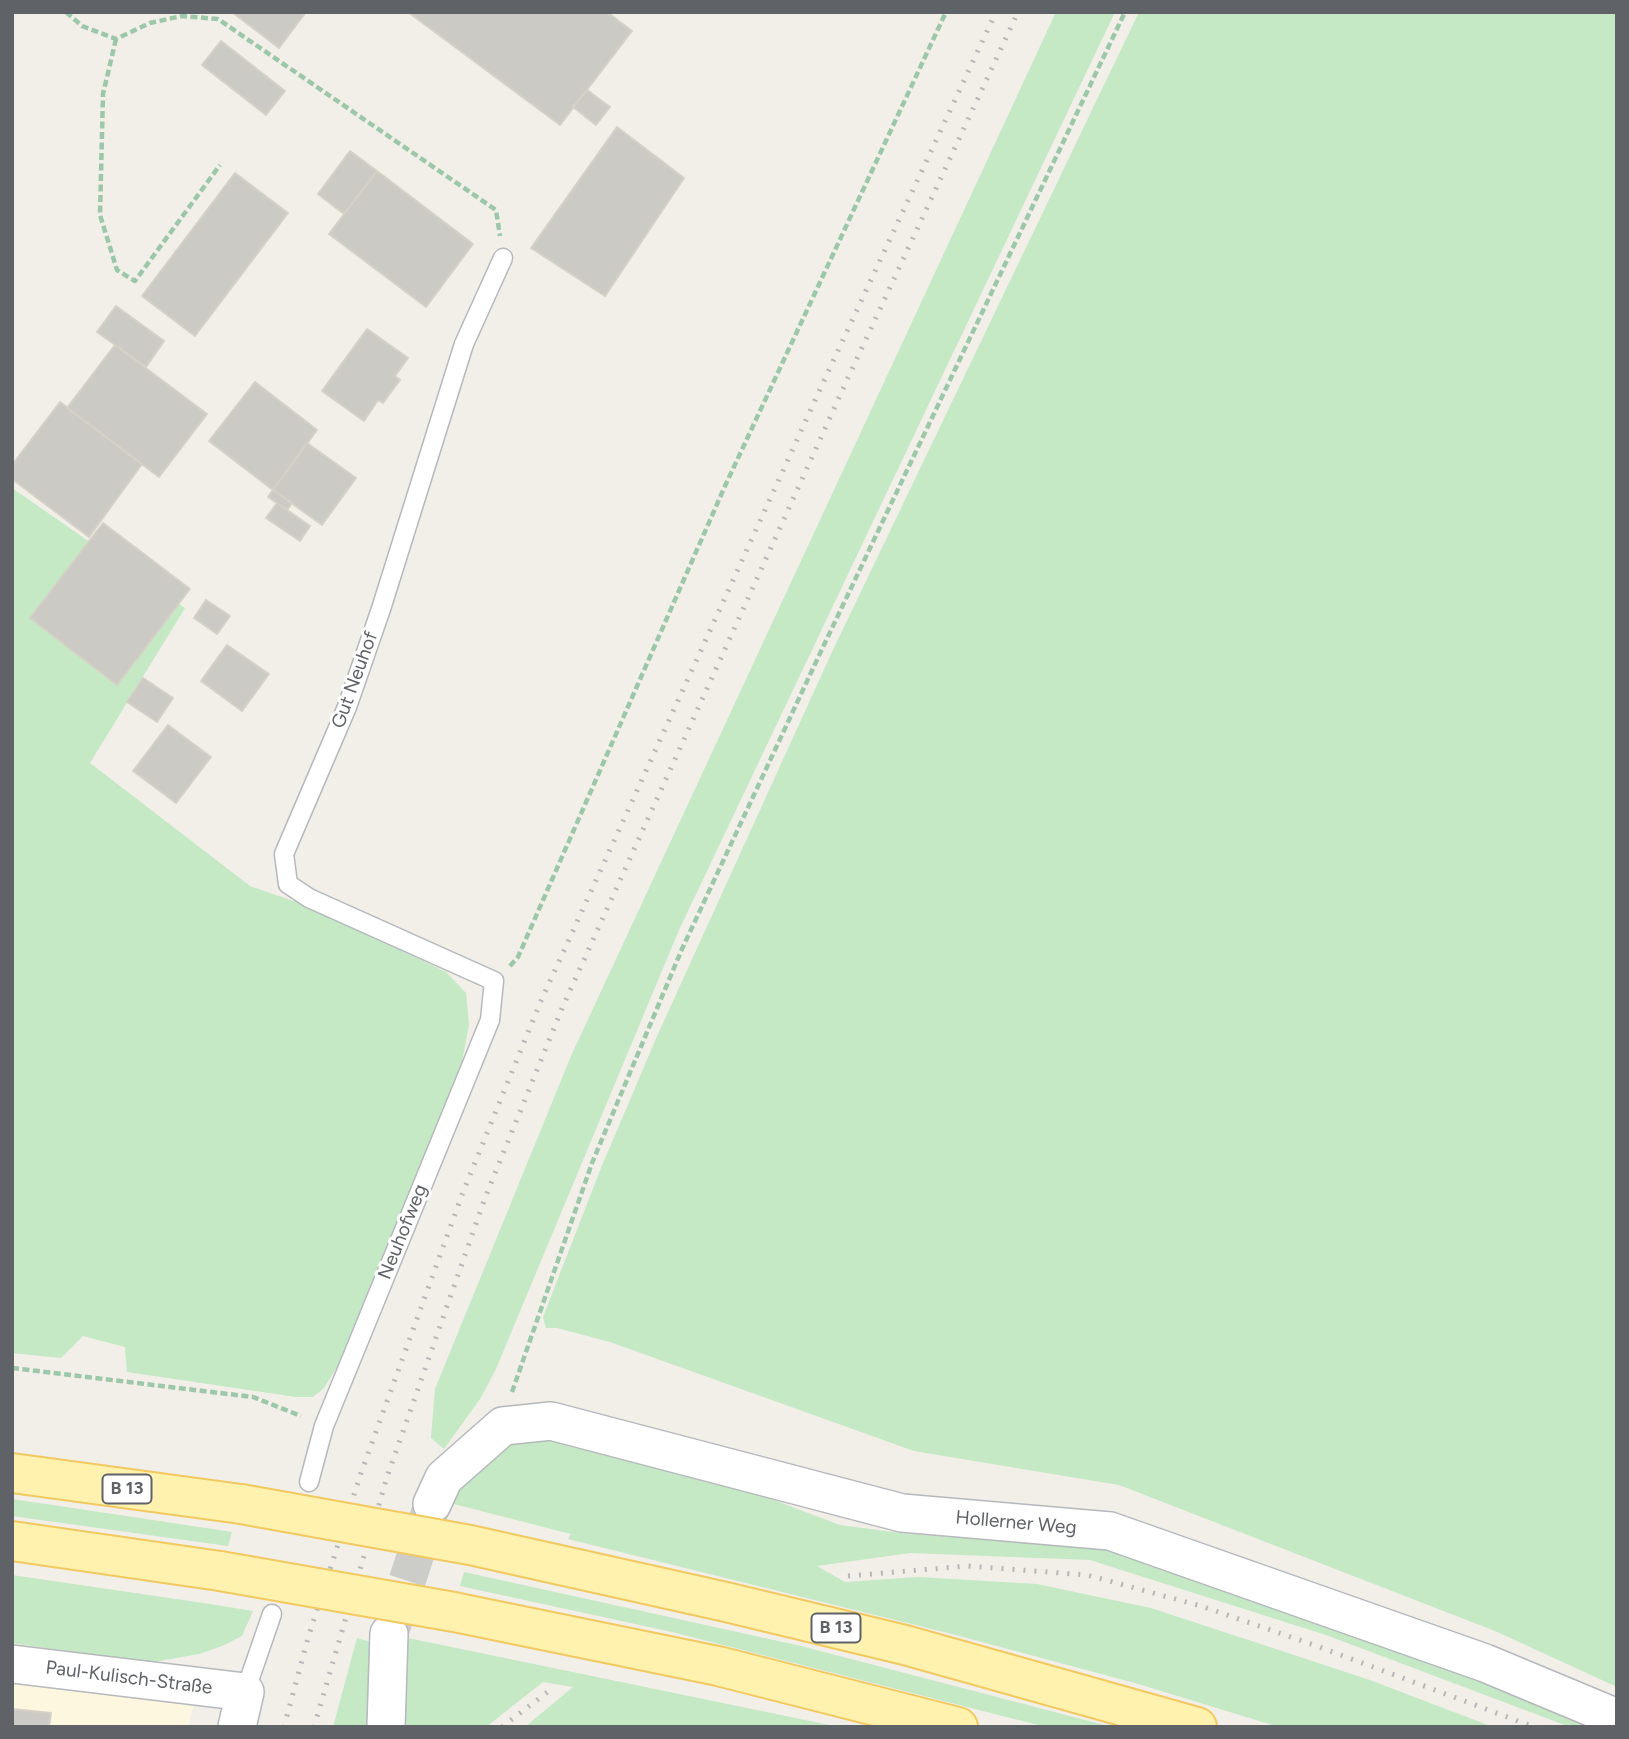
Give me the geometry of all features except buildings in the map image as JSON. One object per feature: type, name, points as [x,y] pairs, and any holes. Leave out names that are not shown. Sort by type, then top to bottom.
[{"type":"main road","name":"B 13","points":[[12,1473],[241,1504],[470,1545],[905,1645],[1197,1727]]},
{"type":"main road","points":[[12,1541],[220,1571],[454,1612],[718,1666],[958,1727]]},
{"type":"street","name":"Hollerner Weg","points":[[503,1426],[551,1421],[902,1513],[1110,1531],[1485,1663],[1617,1718]]},
{"type":"street","points":[[432,1504],[444,1478],[503,1426]]},
{"type":"street","points":[[386,1727],[389,1634]]},
{"type":"street","name":"Paul-Kulisch-Straße","points":[[12,1664],[241,1709]]},
{"type":"lane","name":"Gut Neuhof","points":[[494,981],[309,898],[288,884],[284,854],[347,708],[464,344],[503,258]]},
{"type":"lane","name":"Neuhofweg","points":[[309,1482],[324,1426],[490,1020],[494,981]]},
{"type":"lane","points":[[241,1709],[272,1614]]},
{"type":"path","points":[[66,12],[82,26],[116,39],[150,23],[182,16],[218,19],[496,210],[503,258]]},
{"type":"path","points":[[494,981],[518,957],[725,486],[946,12]]},
{"type":"path","points":[[503,1426],[517,1377],[592,1163],[682,949],[1125,12]]},
{"type":"path","points":[[116,39],[103,94],[100,215],[117,270],[135,281],[219,165]]},
{"type":"path","points":[[12,1368],[253,1397],[324,1426]]},
{"type":"shaded area","points":[[12,1681],[194,1704],[188,1727],[12,1727]]},
{"type":"green space","points":[[1056,12],[1115,12],[679,930],[496,1369],[480,1399],[444,1449],[431,1438],[435,1389],[571,1056]]},
{"type":"green space","points":[[1139,12],[1617,12],[1617,1687],[1495,1631],[1119,1485],[914,1451],[610,1342],[557,1328],[546,1328],[543,1317],[601,1168],[658,1034],[832,652]]},
{"type":"green space","points":[[12,488],[185,608],[90,763],[250,886],[310,907],[446,972],[466,993],[469,1025],[462,1062],[337,1367],[324,1388],[313,1397],[296,1397],[127,1372],[125,1347],[83,1336],[61,1358],[12,1353]]},
{"type":"green space","points":[[547,1436],[673,1469],[771,1499],[840,1525],[908,1534],[1091,1546],[1180,1569],[1609,1727],[1570,1727],[1326,1635],[1090,1560],[910,1553],[817,1566],[845,1582],[918,1577],[1037,1584],[1151,1608],[1370,1680],[1493,1727],[1279,1727],[1135,1683],[952,1634],[568,1539],[571,1534],[446,1502],[485,1457],[511,1445]]},
{"type":"green space","points":[[12,1499],[232,1532],[228,1546],[12,1516]]},
{"type":"green space","points":[[464,1572],[801,1646],[1112,1727],[1046,1727],[672,1632],[460,1586]]},
{"type":"green space","points":[[12,1575],[253,1611],[242,1636],[222,1646],[199,1654],[147,1663],[12,1643]]},
{"type":"green space","points":[[403,1637],[839,1727],[525,1727],[573,1687],[543,1682],[486,1727],[399,1727]]},
{"type":"green space","points":[[357,1638],[374,1643],[372,1727],[333,1727]]},
{"type":"tunnel","points":[[390,1633],[431,1508]]},
{"type":"railway","points":[[284,1727],[308,1638],[361,1473],[463,1192],[540,1003],[828,372],[996,12]]},
{"type":"railway","points":[[314,1727],[387,1477],[485,1198],[563,1006],[847,380],[1018,12]]},
{"type":"railway","points":[[848,1576],[968,1566],[1087,1575],[1201,1606],[1534,1727]]},
{"type":"railway","points":[[502,1727],[554,1687]]}]
